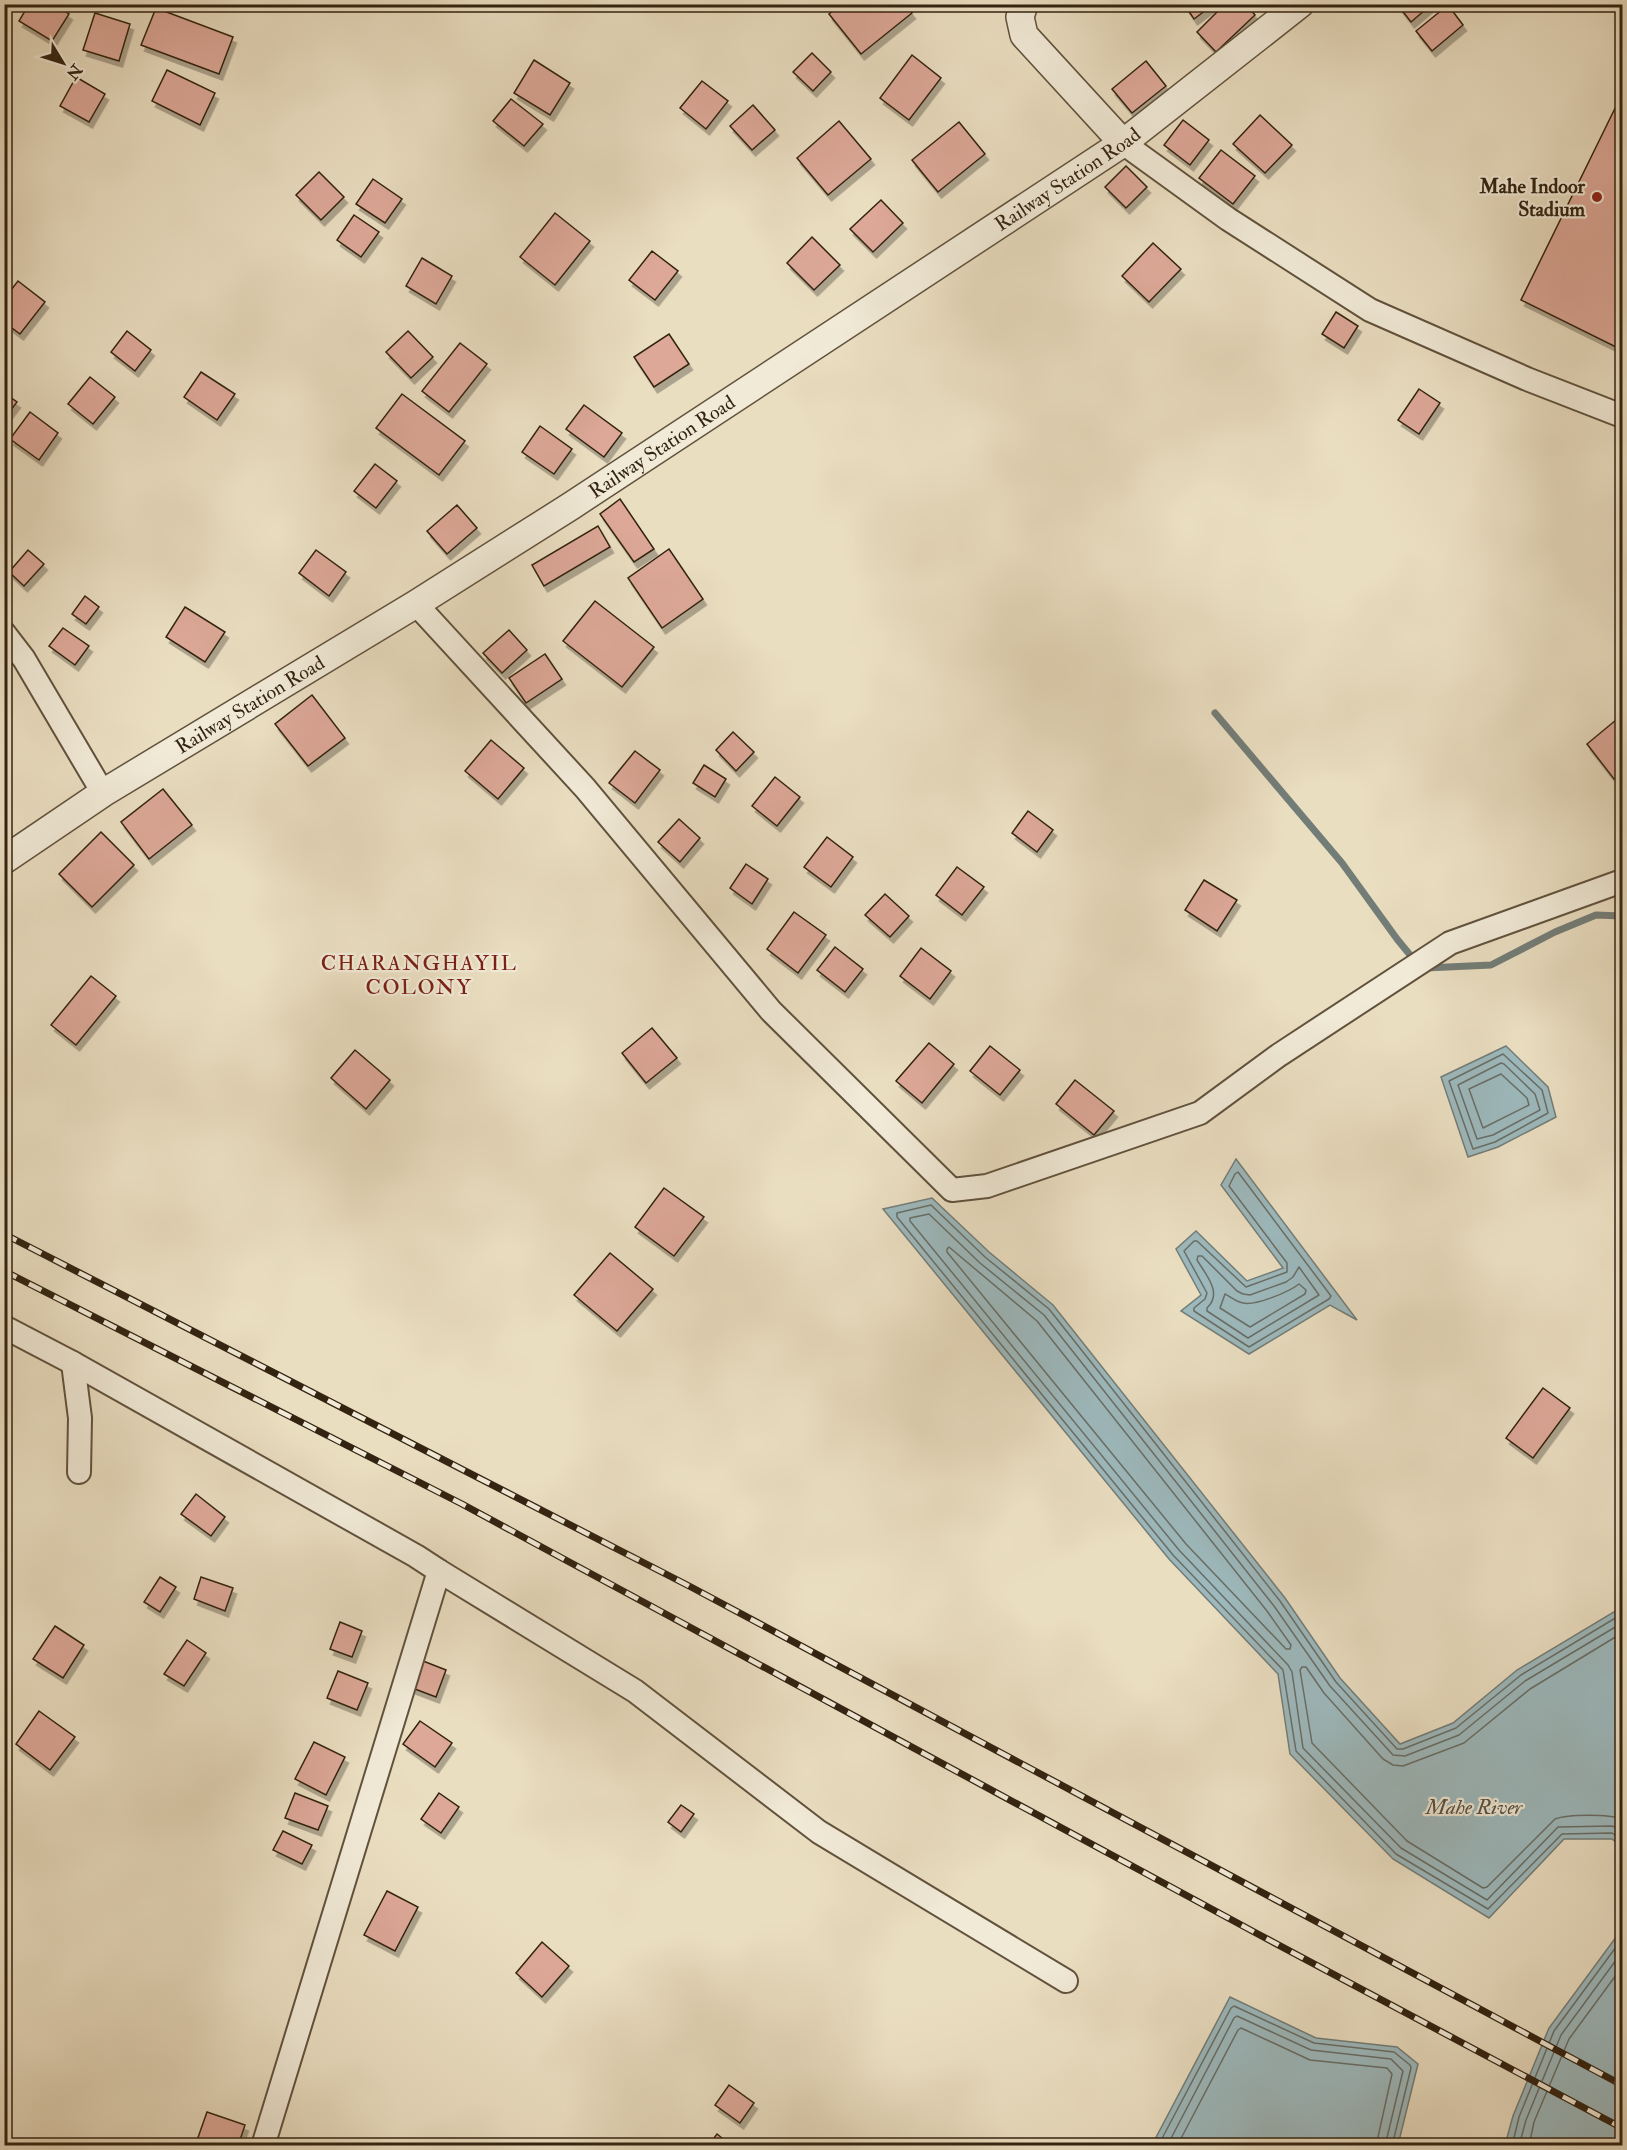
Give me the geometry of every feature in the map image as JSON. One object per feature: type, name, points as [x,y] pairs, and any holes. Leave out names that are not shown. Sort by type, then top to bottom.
[{"type":"street","points":[[1024,4],[1020,17],[1024,35],[1123,143],[1228,219],[1370,310],[1527,379],[1623,416]]},
{"type":"street","name":"Railway Station Road","points":[[4,860],[103,794],[416,604],[571,506],[1123,143],[1300,4]]},
{"type":"street","points":[[416,604],[585,788],[771,1011],[952,1191],[987,1186],[1200,1113],[1279,1055],[1450,942],[1623,881]]},
{"type":"street","points":[[4,633],[24,659],[103,794]]},
{"type":"street","points":[[4,1328],[74,1363],[416,1556],[635,1691],[819,1832],[1066,1981]]},
{"type":"street","points":[[74,1363],[80,1418],[78,1472]]},
{"type":"street","points":[[263,2145],[439,1571]]},
{"type":"water","points":[[1506,1046],[1548,1087],[1556,1117],[1498,1147],[1468,1157],[1441,1077]]},
{"type":"water","points":[[1236,1159],[1357,1320],[1330,1305],[1249,1354],[1181,1311],[1201,1295],[1176,1249],[1196,1231],[1247,1281],[1283,1268],[1221,1185]]},
{"type":"water","name":"Mahe River","points":[[932,1198],[989,1252],[1053,1305],[1285,1598],[1340,1678],[1400,1744],[1453,1723],[1517,1670],[1622,1607],[1622,1847],[1612,1839],[1564,1839],[1489,1918],[1393,1859],[1290,1754],[1278,1674],[1169,1559],[883,1209]]},
{"type":"water","points":[[1622,1929],[1622,2145],[1505,2145],[1513,2116],[1549,2028]]},
{"type":"water","points":[[1230,1997],[1316,2038],[1397,2047],[1418,2064],[1398,2145],[1152,2145]]},
{"type":"building","points":[[29,4],[54,4],[69,14],[52,41],[19,21]]},
{"type":"building","points":[[841,4],[905,4],[912,13],[861,54],[829,14]]},
{"type":"building","points":[[1184,4],[1214,4],[1194,19]]},
{"type":"building","points":[[1225,4],[1246,4],[1255,15],[1216,52],[1197,32]]},
{"type":"building","points":[[1397,4],[1432,4],[1411,22]]},
{"type":"building","points":[[1448,5],[1463,25],[1432,51],[1416,31]]},
{"type":"building","points":[[156,8],[233,37],[219,74],[141,45]]},
{"type":"building","points":[[95,13],[130,24],[119,61],[83,50]]},
{"type":"building","points":[[812,53],[831,72],[813,91],[793,72]]},
{"type":"building","points":[[912,55],[941,78],[909,120],[880,98]]},
{"type":"building","points":[[534,60],[570,83],[550,115],[514,93]]},
{"type":"building","points":[[1146,61],[1166,86],[1132,113],[1112,89]]},
{"type":"building","points":[[167,70],[215,93],[200,125],[152,101]]},
{"type":"building","points":[[76,77],[105,94],[89,122],[60,106]]},
{"type":"building","points":[[702,81],[728,101],[706,129],[680,108]]},
{"type":"building","name":"Mahe Indoor Stadium","points":[[1622,94],[1622,350],[1521,300]]},
{"type":"building","points":[[511,99],[543,124],[524,146],[493,121]]},
{"type":"building","points":[[753,105],[775,130],[752,150],[730,126]]},
{"type":"building","points":[[1260,115],[1292,145],[1265,173],[1233,144]]},
{"type":"building","points":[[1183,120],[1209,140],[1190,165],[1164,145]]},
{"type":"building","points":[[839,121],[871,159],[828,195],[797,158]]},
{"type":"building","points":[[959,122],[985,154],[938,192],[912,160]]},
{"type":"building","points":[[1221,150],[1255,176],[1233,204],[1199,178]]},
{"type":"building","points":[[1126,166],[1147,187],[1126,208],[1105,187]]},
{"type":"building","points":[[319,172],[344,197],[321,220],[296,195]]},
{"type":"building","points":[[373,179],[402,199],[385,223],[356,204]]},
{"type":"building","points":[[881,200],[903,223],[873,252],[850,229]]},
{"type":"building","points":[[555,213],[590,241],[555,285],[520,257]]},
{"type":"building","points":[[354,215],[379,232],[361,257],[337,240]]},
{"type":"building","points":[[812,237],[840,265],[814,290],[787,263]]},
{"type":"building","points":[[1153,243],[1181,269],[1149,302],[1122,276]]},
{"type":"building","points":[[652,251],[678,271],[655,300],[629,280]]},
{"type":"building","points":[[422,258],[452,276],[436,304],[406,286]]},
{"type":"building","points":[[18,281],[45,302],[20,334],[4,322],[4,299]]},
{"type":"building","points":[[1336,312],[1358,326],[1344,348],[1322,334]]},
{"type":"building","points":[[127,331],[151,350],[135,371],[111,352]]},
{"type":"building","points":[[408,331],[433,357],[411,378],[386,352]]},
{"type":"building","points":[[669,334],[689,364],[654,387],[634,357]]},
{"type":"building","points":[[460,343],[487,364],[449,412],[422,391]]},
{"type":"building","points":[[201,372],[235,394],[217,420],[184,397]]},
{"type":"building","points":[[90,377],[115,397],[93,424],[68,404]]},
{"type":"building","points":[[1419,389],[1440,403],[1419,434],[1398,420]]},
{"type":"building","points":[[4,393],[17,402],[4,419]]},
{"type":"building","points":[[402,394],[465,441],[439,475],[376,428]]},
{"type":"building","points":[[584,405],[622,433],[604,457],[566,429]]},
{"type":"building","points":[[30,412],[58,433],[39,460],[10,439]]},
{"type":"building","points":[[540,426],[572,449],[554,474],[522,452]]},
{"type":"building","points":[[375,464],[397,481],[376,508],[354,491]]},
{"type":"building","points":[[620,499],[654,549],[634,562],[600,514]]},
{"type":"building","points":[[457,505],[477,528],[447,554],[427,531]]},
{"type":"building","points":[[598,526],[610,547],[544,586],[532,565]]},
{"type":"building","points":[[669,549],[703,599],[662,628],[628,578]]},
{"type":"building","points":[[28,550],[44,564],[24,586],[9,572]]},
{"type":"building","points":[[316,550],[346,572],[329,596],[299,573]]},
{"type":"building","points":[[85,596],[99,607],[86,624],[72,614]]},
{"type":"building","points":[[595,601],[654,647],[622,687],[563,641]]},
{"type":"building","points":[[185,607],[225,632],[205,662],[166,637]]},
{"type":"building","points":[[63,628],[89,646],[75,665],[49,646]]},
{"type":"building","points":[[509,630],[527,650],[502,673],[483,653]]},
{"type":"building","points":[[545,654],[562,679],[526,703],[509,678]]},
{"type":"building","points":[[312,695],[345,738],[308,766],[275,724]]},
{"type":"building","points":[[1622,715],[1622,772],[1614,779],[1587,744]]},
{"type":"building","points":[[733,732],[754,752],[736,771],[716,750]]},
{"type":"building","points":[[491,740],[524,768],[498,799],[465,771]]},
{"type":"building","points":[[635,751],[660,770],[635,803],[609,783]]},
{"type":"building","points":[[704,765],[726,779],[715,797],[693,783]]},
{"type":"building","points":[[775,777],[800,797],[777,826],[752,806]]},
{"type":"building","points":[[163,789],[192,825],[149,859],[121,822]]},
{"type":"building","points":[[1028,811],[1053,830],[1037,852],[1012,833]]},
{"type":"building","points":[[679,819],[700,838],[680,862],[658,842]]},
{"type":"building","points":[[101,832],[134,865],[92,907],[59,874]]},
{"type":"building","points":[[827,837],[853,857],[831,887],[804,867]]},
{"type":"building","points":[[746,864],[768,879],[752,904],[730,888]]},
{"type":"building","points":[[957,867],[984,887],[962,915],[936,895]]},
{"type":"building","points":[[1204,880],[1237,900],[1217,931],[1185,910]]},
{"type":"building","points":[[885,894],[909,916],[890,937],[865,915]]},
{"type":"building","points":[[794,912],[826,935],[798,973],[767,949]]},
{"type":"building","points":[[835,947],[863,969],[845,992],[817,970]]},
{"type":"building","points":[[921,948],[951,971],[930,999],[900,976]]},
{"type":"building","points":[[91,976],[116,996],[76,1045],[51,1025]]},
{"type":"building","points":[[652,1028],[677,1058],[646,1083],[622,1053]]},
{"type":"building","points":[[929,1043],[954,1064],[922,1103],[896,1081]]},
{"type":"building","points":[[990,1046],[1020,1070],[1000,1095],[970,1071]]},
{"type":"building","points":[[355,1050],[390,1080],[366,1109],[331,1078]]},
{"type":"building","points":[[1075,1080],[1114,1111],[1094,1135],[1056,1104]]},
{"type":"building","points":[[664,1188],[704,1217],[674,1256],[635,1227]]},
{"type":"building","points":[[610,1253],[653,1289],[617,1331],[574,1295]]},
{"type":"building","points":[[1543,1388],[1570,1408],[1533,1458],[1506,1438]]},
{"type":"building","points":[[196,1494],[225,1517],[211,1536],[181,1514]]},
{"type":"building","points":[[160,1577],[176,1587],[160,1612],[144,1602]]},
{"type":"building","points":[[201,1577],[233,1588],[225,1611],[194,1599]]},
{"type":"building","points":[[340,1622],[362,1631],[352,1657],[330,1649]]},
{"type":"building","points":[[55,1626],[84,1645],[63,1678],[33,1659]]},
{"type":"building","points":[[187,1640],[206,1653],[184,1686],[164,1674]]},
{"type":"building","points":[[418,1659],[446,1670],[436,1697],[407,1686]]},
{"type":"building","points":[[338,1671],[368,1683],[357,1710],[327,1698]]},
{"type":"building","points":[[39,1711],[75,1737],[50,1770],[16,1744]]},
{"type":"building","points":[[420,1721],[452,1743],[435,1767],[403,1744]]},
{"type":"building","points":[[314,1742],[345,1757],[326,1795],[295,1779]]},
{"type":"building","points":[[295,1793],[328,1806],[318,1830],[285,1818]]},
{"type":"building","points":[[439,1793],[459,1807],[441,1833],[421,1819]]},
{"type":"building","points":[[681,1805],[694,1814],[681,1832],[668,1822]]},
{"type":"building","points":[[283,1831],[312,1845],[302,1864],[273,1850]]},
{"type":"building","points":[[387,1891],[418,1907],[395,1951],[364,1935]]},
{"type":"building","points":[[542,1942],[569,1966],[542,1997],[516,1973]]},
{"type":"building","points":[[729,2085],[754,2103],[740,2123],[715,2105]]},
{"type":"building","points":[[207,2112],[245,2125],[238,2146],[195,2146]]},
{"type":"building","points":[[717,2134],[732,2146],[708,2146]]},
{"type":"waterway","points":[[1215,713],[1342,863],[1415,961]]},
{"type":"waterway","points":[[1426,968],[1491,965],[1555,932],[1596,915],[1622,916]]},
{"type":"railway","points":[[4,1234],[691,1587],[1622,2085]]},
{"type":"railway","points":[[4,1271],[462,1504],[1622,2128]]},
{"type":"place","name":"Mahe Indoor Stadium","points":[[1597,197]]},
{"type":"district","name":"CHARANGHAYIL COLONY","points":[[419,975]]}]
